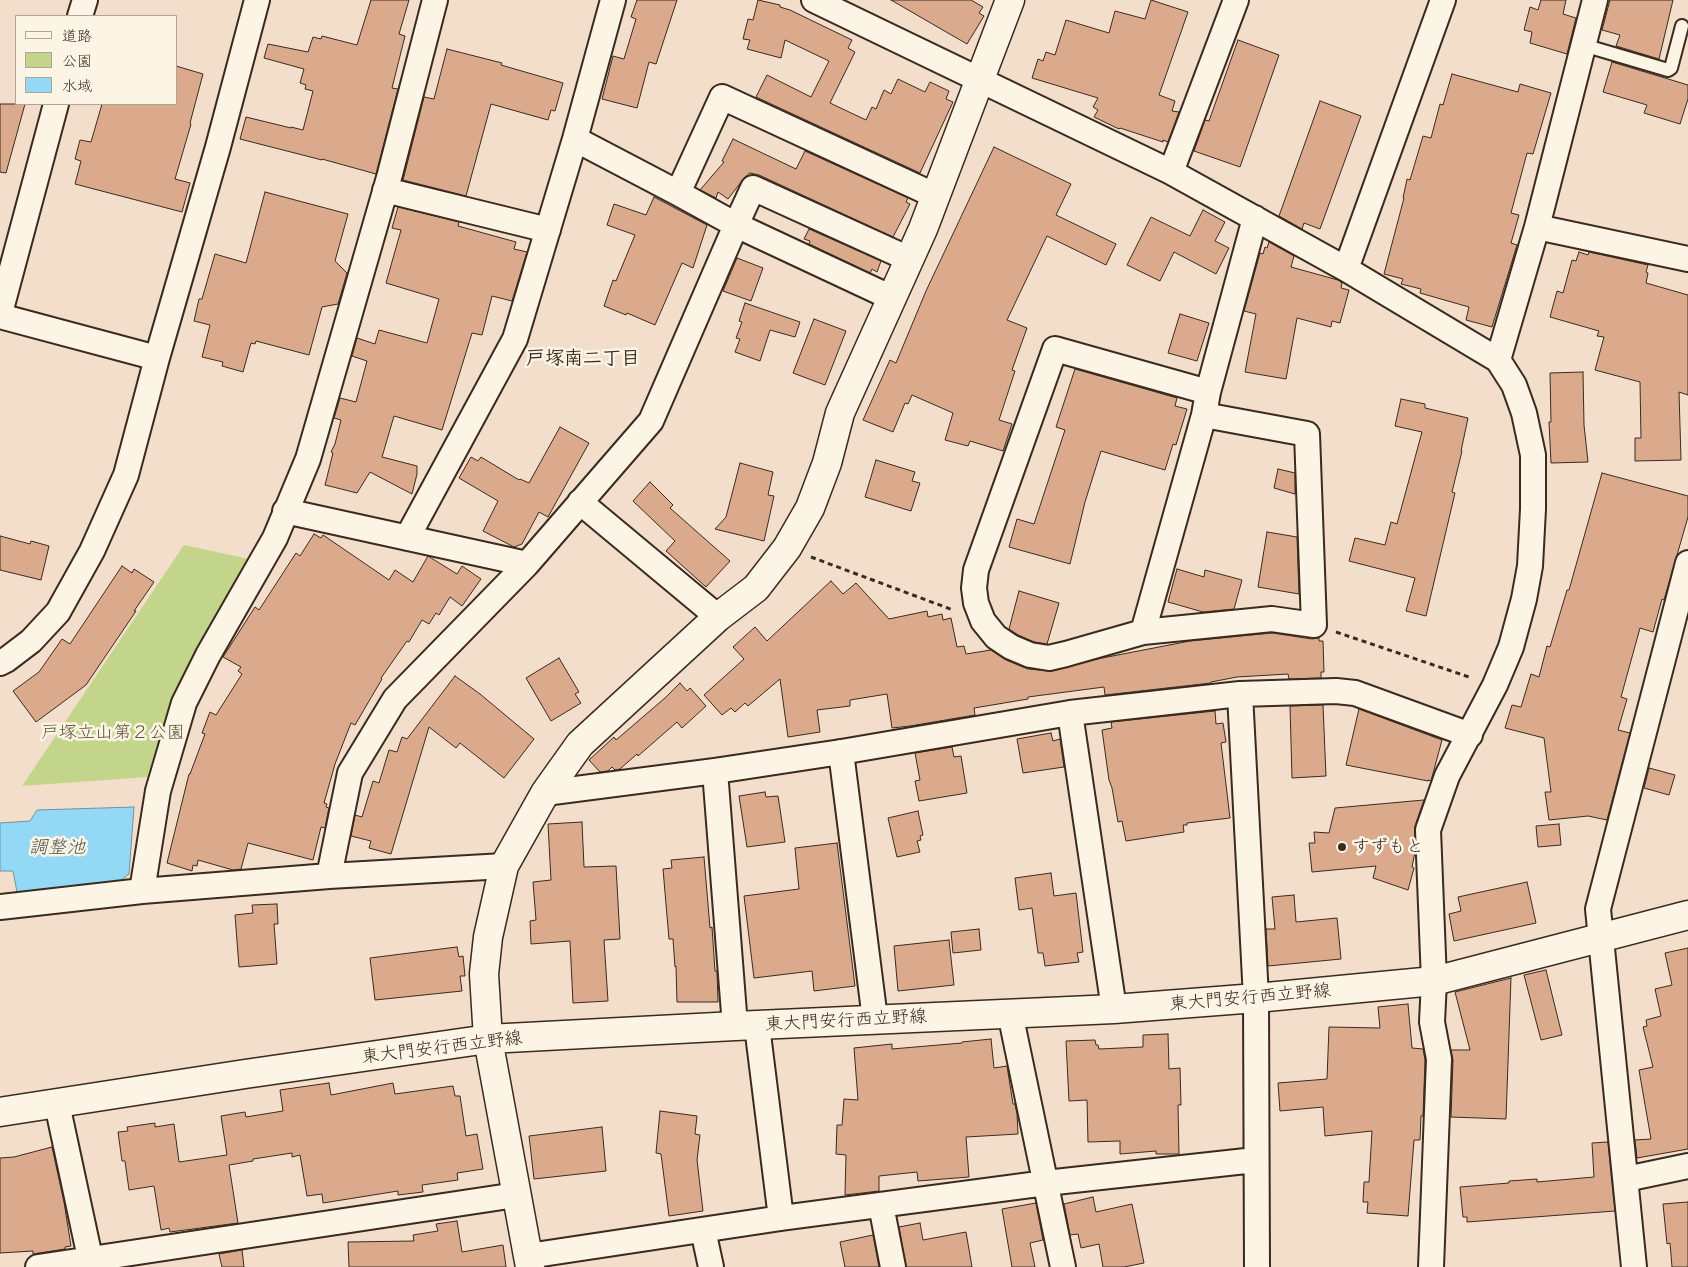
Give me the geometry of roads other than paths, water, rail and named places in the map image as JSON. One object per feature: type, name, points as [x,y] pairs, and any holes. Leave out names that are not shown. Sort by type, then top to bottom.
[{"type":"main road","points":[[529,1262],[488,1039],[484,974],[488,937],[504,866],[545,793],[580,744],[718,617],[756,588],[787,548],[810,508],[827,464],[840,413],[910,259],[936,196],[1010,0]]},
{"type":"main road","name":"東大門安行西立野線","points":[[0,1112],[488,1039],[1114,1009],[1434,982],[1688,915]]},
{"type":"street","points":[[80,15],[84,0]]},
{"type":"street","points":[[0,663],[31,641],[58,612],[92,552],[126,475],[257,0]]},
{"type":"street","points":[[142,891],[158,790],[184,702],[208,655],[275,538],[308,459],[385,190],[435,0]]},
{"type":"street","points":[[408,538],[515,339],[575,139],[613,0]]},
{"type":"street","points":[[814,0],[1171,172],[1255,218],[1346,269],[1498,360],[1514,384],[1524,413],[1533,455],[1530,566],[1524,599],[1511,647],[1495,685],[1447,776],[1428,830],[1434,982],[1432,1022],[1439,1060],[1431,1267]]},
{"type":"street","points":[[1171,172],[1236,0]]},
{"type":"street","points":[[1346,269],[1443,0]]},
{"type":"street","points":[[1498,360],[1537,227],[1595,0]]},
{"type":"street","points":[[678,193],[722,97],[936,196]]},
{"type":"street","points":[[56,105],[0,314],[157,358]]},
{"type":"street","points":[[575,139],[736,225],[892,298]]},
{"type":"street","points":[[329,876],[350,773],[396,699],[527,564],[651,421],[753,188],[910,259]]},
{"type":"street","points":[[385,190],[548,230]]},
{"type":"street","points":[[1143,632],[1204,415],[1208,392],[1255,218]]},
{"type":"street","points":[[1537,227],[1688,259]]},
{"type":"street","points":[[1204,415],[1306,434],[1314,624],[1272,619],[1143,632],[1049,658],[1030,655],[1011,647],[996,637],[983,621],[976,603],[974,588],[976,570],[1055,349],[1208,392]]},
{"type":"street","points":[[580,502],[718,617]]},
{"type":"street","points":[[285,511],[527,564]]},
{"type":"street","points":[[1634,1267],[1598,909],[1688,563]]},
{"type":"street","points":[[545,793],[715,771],[841,752],[1070,713],[1240,694],[1336,691],[1355,693],[1470,735]]},
{"type":"street","points":[[1240,694],[1256,998],[1255,1160],[1257,1267]]},
{"type":"street","points":[[1070,713],[1114,1009]]},
{"type":"street","points":[[841,752],[875,1019]]},
{"type":"street","points":[[715,771],[746,1026],[781,1218]]},
{"type":"street","points":[[0,907],[142,891],[329,876],[504,866]]},
{"type":"street","points":[[1010,1013],[1063,1267]]},
{"type":"street","points":[[57,1104],[91,1263]]},
{"type":"street","points":[[529,1262],[703,1230],[781,1218],[1046,1183],[1255,1160]]},
{"type":"street","points":[[1626,1179],[1688,1166]]},
{"type":"street","points":[[38,1267],[91,1263],[516,1195]]},
{"type":"street","points":[[881,1205],[893,1267]]},
{"type":"street","points":[[703,1230],[711,1267]]},
{"type":"lane","points":[[1583,45],[1668,70],[1671,68],[1682,26]]},
{"type":"water","name":"調整池","points":[[134,807],[129,874],[120,881],[17,892],[13,871],[0,871],[0,823],[30,821],[37,810]]},
{"type":"place","name":"すずもと","points":[[1342,847]]},
{"type":"district","name":"戸塚南二丁目","points":[[583,359]]},
{"type":"park label","name":"戸塚立山第２公園","points":[[113,733]]}]
